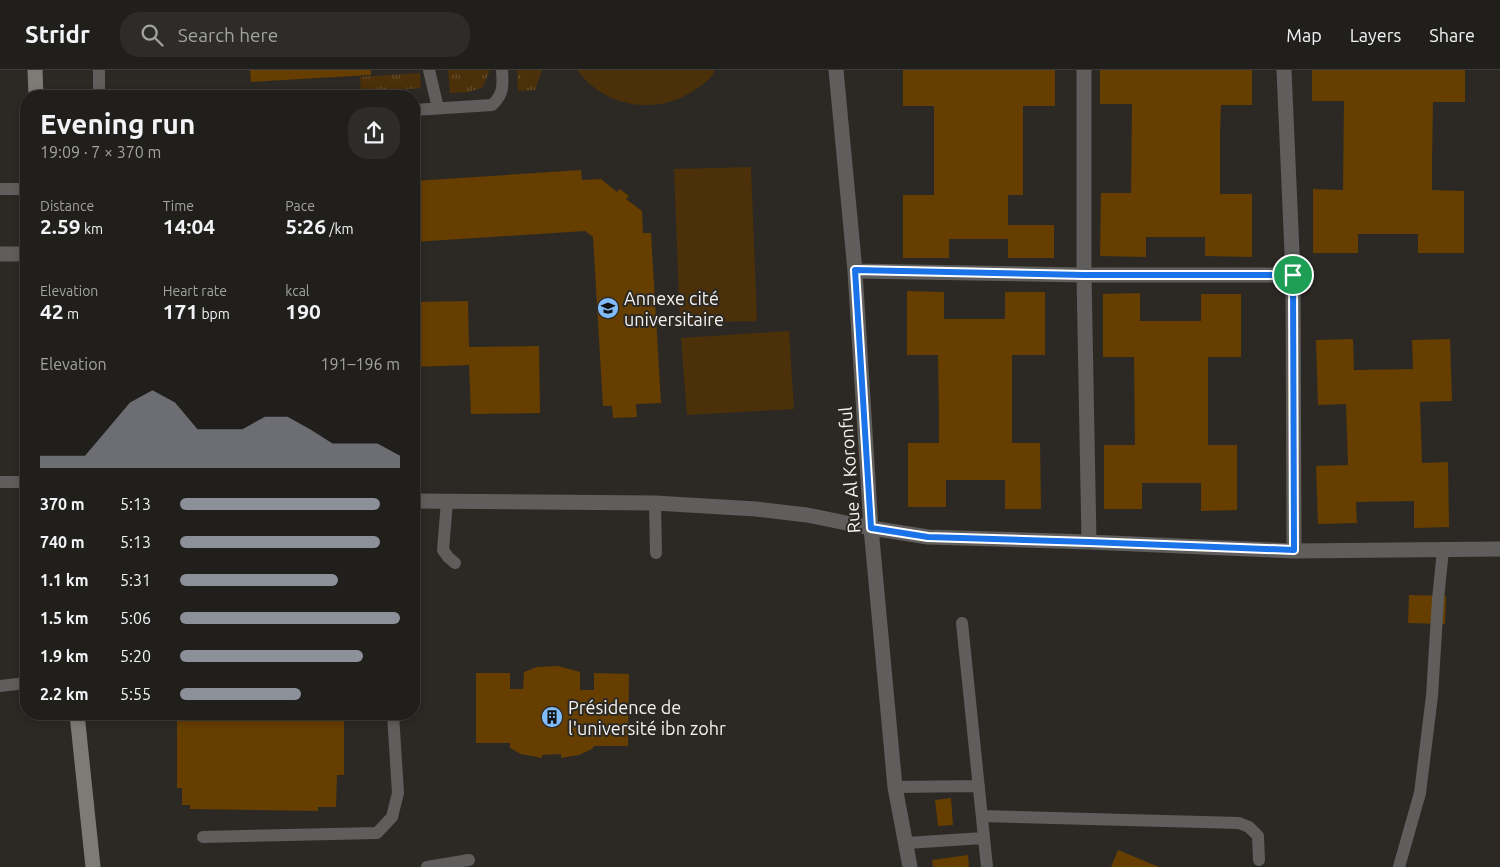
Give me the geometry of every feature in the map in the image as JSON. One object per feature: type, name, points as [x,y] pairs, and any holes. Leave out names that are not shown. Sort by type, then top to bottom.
[{"type":"street","points":[[35,70],[36,90]]},
{"type":"street","name":"Rue Al Koronful","points":[[836,70],[855,270],[871,528],[895,787],[910,867]]},
{"type":"street","points":[[1084,70],[1084,275],[1089,542]]},
{"type":"street","points":[[1284,70],[1293,275],[1294,550]]},
{"type":"street","points":[[0,254],[20,254]]},
{"type":"street","points":[[855,270],[1084,275],[1293,275]]},
{"type":"street","points":[[420,501],[655,503],[756,509],[798,514],[928,537],[1294,550],[1500,549]]},
{"type":"street","points":[[78,720],[94,867]]},
{"type":"lane","points":[[99,70],[100,90]]},
{"type":"lane","points":[[429,70],[438,108]]},
{"type":"lane","points":[[420,110],[492,105],[498,100],[504,88],[502,70]]},
{"type":"lane","points":[[0,189],[20,189]]},
{"type":"lane","points":[[0,482],[20,482]]},
{"type":"lane","points":[[447,501],[443,550],[455,563]]},
{"type":"lane","points":[[655,503],[656,553]]},
{"type":"lane","points":[[1399,867],[1420,793],[1432,696],[1443,550]]},
{"type":"lane","points":[[962,623],[987,867]]},
{"type":"lane","points":[[0,686],[20,684]]},
{"type":"lane","points":[[203,837],[378,833],[392,817],[398,794],[393,720]]},
{"type":"lane","points":[[895,787],[978,786]]},
{"type":"lane","points":[[982,816],[1239,824],[1249,827],[1258,836],[1259,860]]},
{"type":"lane","points":[[907,843],[984,838]]},
{"type":"lane","points":[[427,867],[469,860]]},
{"type":"green space","points":[[448,70],[489,70],[489,73],[482,88],[468,92],[450,93]]},
{"type":"green space","points":[[517,70],[542,70],[535,90],[518,91]]},
{"type":"green space","points":[[577,70],[715,70],[706,82],[678,99],[647,105],[631,104],[601,92],[588,83]]},
{"type":"green space","points":[[420,73],[421,88],[361,90],[360,77]]},
{"type":"green space","points":[[751,167],[757,321],[680,323],[674,169]]},
{"type":"green space","points":[[789,331],[794,409],[687,415],[681,338]]},
{"type":"building","points":[[250,70],[371,70],[371,75],[251,82]]},
{"type":"building","points":[[903,70],[1055,70],[1055,106],[1023,106],[1023,195],[1008,195],[1008,225],[1054,225],[1054,258],[1008,258],[1008,239],[949,239],[949,258],[903,258],[903,195],[934,195],[934,106],[903,106]]},
{"type":"building","points":[[1100,70],[1252,70],[1252,105],[1221,105],[1220,194],[1252,194],[1252,257],[1205,256],[1205,237],[1146,237],[1146,257],[1100,256],[1101,193],[1131,193],[1132,104],[1100,104]]},
{"type":"building","points":[[1312,70],[1465,70],[1465,102],[1433,102],[1432,160],[1432,190],[1464,191],[1464,253],[1418,253],[1418,234],[1358,234],[1358,253],[1313,253],[1313,189],[1343,190],[1344,101],[1312,101]]},
{"type":"building","points":[[581,170],[582,180],[601,179],[617,192],[620,189],[629,196],[626,199],[642,211],[643,233],[651,233],[661,403],[636,404],[637,417],[613,418],[612,406],[603,406],[593,237],[585,231],[420,242],[420,181]]},
{"type":"building","points":[[907,291],[944,292],[944,319],[1005,319],[1005,292],[1045,292],[1045,355],[1012,355],[1012,443],[1040,443],[1041,509],[1005,509],[1005,480],[946,480],[946,507],[908,507],[908,443],[939,443],[939,415],[938,355],[907,355]]},
{"type":"building","points":[[1140,293],[1140,321],[1201,321],[1201,294],[1241,294],[1241,357],[1208,357],[1208,445],[1237,445],[1237,510],[1201,511],[1201,483],[1142,483],[1142,509],[1104,509],[1104,445],[1135,445],[1134,357],[1103,357],[1103,294]]},
{"type":"building","points":[[468,301],[469,347],[539,346],[540,413],[471,414],[469,365],[420,367],[420,302]]},
{"type":"building","points":[[1353,339],[1354,370],[1413,369],[1412,340],[1450,339],[1452,401],[1420,402],[1422,463],[1448,462],[1449,527],[1414,528],[1414,501],[1356,502],[1357,523],[1318,524],[1316,466],[1348,465],[1346,404],[1318,405],[1316,340]]},
{"type":"building","points":[[1409,595],[1446,596],[1445,624],[1408,623]]},
{"type":"building","name":"Présidence de l'université ibn zohr","points":[[558,666],[580,672],[580,690],[594,690],[594,673],[629,674],[628,746],[594,746],[592,749],[579,755],[561,758],[561,754],[542,755],[542,758],[521,754],[510,748],[510,743],[476,743],[476,673],[510,673],[510,689],[523,689],[524,672],[537,667]]},
{"type":"building","points":[[177,720],[344,720],[344,775],[337,775],[336,807],[318,807],[318,811],[190,809],[190,805],[182,805],[182,788],[177,788]]},
{"type":"building","points":[[951,798],[953,825],[938,826],[935,800]]},
{"type":"building","points":[[1118,850],[1159,867],[1111,867]]},
{"type":"building","points":[[968,855],[969,867],[933,867],[932,860]]},
{"type":"place","name":"Annexe cité universitaire","points":[[608,308]]},
{"type":"place","name":"Présidence de l'université ibn zohr","points":[[552,717]]},
{"type":"route","points":[[855,270],[1084,275],[1293,275],[1294,550],[928,537],[871,528],[855,270]]}]
